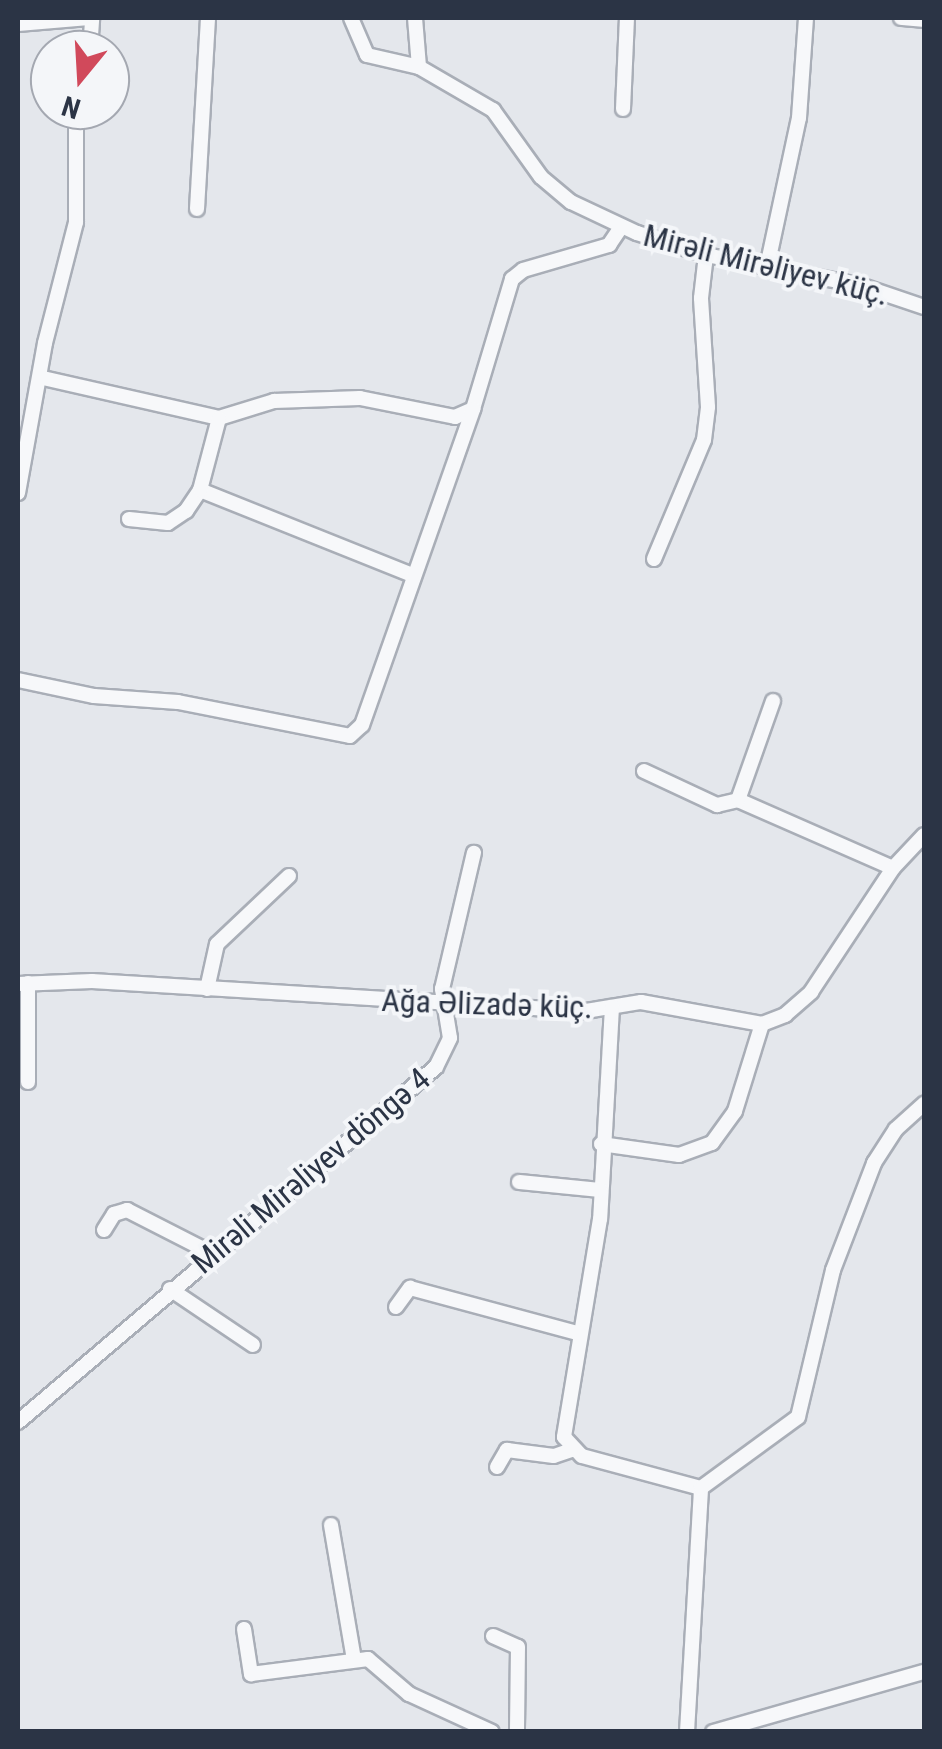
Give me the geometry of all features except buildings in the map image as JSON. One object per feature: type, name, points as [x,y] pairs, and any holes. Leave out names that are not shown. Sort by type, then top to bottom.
[{"type":"street","points":[[18,24],[91,18]]},
{"type":"street","points":[[197,208],[208,18]]},
{"type":"street","name":"Mirəli Mirəliyev küç.","points":[[351,18],[367,54],[419,68],[494,110],[542,178],[572,202],[621,226],[706,255],[924,306]]},
{"type":"street","points":[[415,18],[419,68]]},
{"type":"street","points":[[623,109],[627,18]]},
{"type":"street","points":[[767,267],[799,118],[806,18]]},
{"type":"street","points":[[902,18],[924,20]]},
{"type":"street","points":[[18,493],[43,378],[44,343],[76,222],[76,130]]},
{"type":"street","points":[[18,680],[94,696],[178,702],[350,736],[362,725],[473,409],[512,280],[523,270],[608,245],[621,226]]},
{"type":"street","points":[[654,559],[704,440],[708,407],[700,298],[706,255]]},
{"type":"street","points":[[43,378],[219,418],[274,402],[343,399],[455,416],[473,409]]},
{"type":"street","points":[[129,520],[168,522],[186,510],[200,490],[219,418]]},
{"type":"street","points":[[200,490],[412,574]]},
{"type":"street","points":[[738,800],[773,701]]},
{"type":"street","points":[[644,770],[717,805],[738,800],[893,868]]},
{"type":"street","points":[[601,1144],[679,1155],[712,1143],[735,1111],[762,1024],[785,1015],[811,992],[893,868],[924,836]]},
{"type":"street","name":"Mirəli Mirəliyev döngə 4","points":[[18,1422],[436,1067],[450,1038],[444,978],[474,852]]},
{"type":"street","points":[[207,989],[217,944],[289,876]]},
{"type":"street","points":[[23,983],[28,1082]]},
{"type":"street","name":"Ağa Əlizadə küç.","points":[[23,983],[207,989],[444,1006],[612,1007],[642,1002],[762,1024]]},
{"type":"street","points":[[571,1450],[564,1437],[601,1190],[612,1007]]},
{"type":"street","points":[[921,1108],[924,1128]]},
{"type":"street","points":[[701,1488],[798,1417],[845,1238],[884,1144],[921,1108]]},
{"type":"street","points":[[518,1182],[601,1190]]},
{"type":"street","points":[[104,1230],[114,1214],[127,1210],[215,1255]]},
{"type":"street","points":[[396,1307],[410,1288],[580,1334]]},
{"type":"street","points":[[170,1289],[253,1345]]},
{"type":"street","points":[[496,1467],[507,1450],[550,1456],[571,1450],[701,1488]]},
{"type":"street","points":[[687,1732],[701,1488]]},
{"type":"street","points":[[332,1524],[354,1659]]},
{"type":"street","points":[[244,1630],[252,1674],[354,1659],[382,1668],[409,1694],[492,1732]]},
{"type":"street","points":[[493,1636],[518,1647],[517,1732]]},
{"type":"street","points":[[713,1732],[743,1728],[924,1672]]}]
